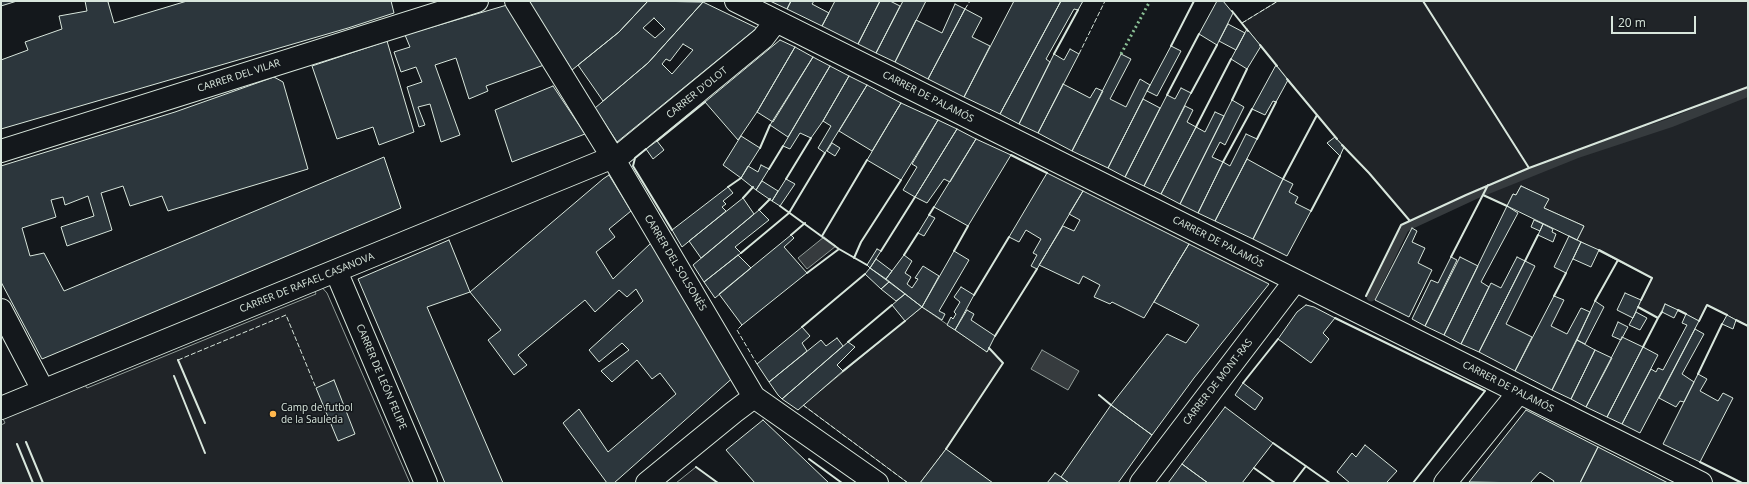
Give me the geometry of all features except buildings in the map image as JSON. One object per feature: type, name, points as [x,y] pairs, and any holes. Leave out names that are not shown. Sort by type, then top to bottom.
[{"type":"street","name":"CARRER DEL VILAR","points":[[1,151],[477,1]]},
{"type":"street","name":"CARRER DEL SOLSONÈS","points":[[516,1],[613,158],[754,397],[877,483]]},
{"type":"street","name":"CARRER DE PALAMÓS","points":[[736,1],[1701,483]]},
{"type":"street","name":"CARRER D'OLOT","points":[[613,158],[623,153],[763,38],[776,21]]},
{"type":"street","name":"CARRER DE RAFAEL CASANOVA","points":[[1,408],[613,158]]},
{"type":"street","name":"CARRER DE LEÓN FELIPE","points":[[336,271],[426,483]]},
{"type":"street","name":"CARRER DE MONT-RAS","points":[[1141,483],[1296,281]]},
{"type":"street","points":[[1,310],[43,390]]},
{"type":"street","points":[[1445,483],[1519,392]]},
{"type":"street","points":[[647,483],[754,397]]},
{"type":"shaded area","points":[[1278,1],[1748,1],[1748,326],[1707,305],[1699,321],[1665,304],[1658,318],[1638,307],[1652,278],[1577,240],[1584,226],[1544,208],[1548,199],[1521,186],[1516,195],[1513,194],[1507,206],[1483,195],[1488,186],[1410,221],[1369,173],[1335,137],[1242,23]]},
{"type":"shaded area","points":[[824,237],[836,246],[807,269],[798,258]]},
{"type":"shaded area","points":[[310,282],[318,283],[327,293],[410,483],[1,483],[1,425],[5,423],[1,415],[82,381],[87,388],[316,294]]},
{"type":"shaded area","points":[[922,307],[987,352],[989,348],[1003,363],[946,449],[920,483],[908,483],[803,405]]},
{"type":"shaded area","points":[[1042,350],[1079,371],[1068,390],[1031,369]]},
{"type":"shaded area","points":[[696,467],[718,483],[676,483]]},
{"type":"waterway","points":[[1371,297],[1404,229],[1408,226],[1479,193],[1576,154],[1670,123],[1748,92]]},
{"type":"hedge","points":[[1121,54],[1150,1]]},
{"type":"fence","points":[[965,9],[970,1]]},
{"type":"fence","points":[[1079,54],[1105,1]]},
{"type":"fence","points":[[1242,23],[1278,1]]},
{"type":"fence","points":[[178,360],[286,315],[316,388]]},
{"type":"fence","points":[[742,325],[737,330],[757,364]]},
{"type":"fence","points":[[803,405],[908,483]]},
{"type":"wall","points":[[1171,46],[1194,1]]},
{"type":"wall","points":[[1423,1],[1529,168]]},
{"type":"wall","points":[[1054,54],[1078,10]]},
{"type":"wall","points":[[1232,11],[1248,31]]},
{"type":"wall","points":[[1167,95],[1199,34]]},
{"type":"wall","points":[[1191,93],[1217,45]]},
{"type":"wall","points":[[1260,45],[1277,66]]},
{"type":"wall","points":[[1196,127],[1231,59]]},
{"type":"wall","points":[[1232,100],[1247,69]]},
{"type":"wall","points":[[1287,79],[1337,139]]},
{"type":"wall","points":[[1366,296],[1401,225],[1529,168],[1748,87]]},
{"type":"wall","points":[[657,141],[705,102]]},
{"type":"wall","points":[[1257,139],[1276,102]]},
{"type":"wall","points":[[1223,162],[1252,109]]},
{"type":"wall","points":[[1283,179],[1317,115]]},
{"type":"wall","points":[[760,148],[770,125]]},
{"type":"wall","points":[[786,179],[811,138]]},
{"type":"wall","points":[[1342,145],[1369,173],[1410,221]]},
{"type":"wall","points":[[769,169],[783,146]]},
{"type":"wall","points":[[646,149],[635,158],[633,166],[672,230]]},
{"type":"wall","points":[[741,253],[789,213],[825,153]]},
{"type":"wall","points":[[1011,155],[1047,173]]},
{"type":"wall","points":[[1311,211],[1340,156]]},
{"type":"wall","points":[[822,236],[867,160]]},
{"type":"wall","points":[[728,187],[741,178]]},
{"type":"wall","points":[[854,258],[861,242],[901,180]]},
{"type":"wall","points":[[1451,257],[1488,185]]},
{"type":"wall","points":[[743,198],[753,187]]},
{"type":"wall","points":[[1483,195],[1507,206]]},
{"type":"wall","points":[[881,251],[915,197]]},
{"type":"wall","points":[[759,210],[770,199]]},
{"type":"wall","points":[[780,206],[839,249],[867,265]]},
{"type":"wall","points":[[929,215],[934,207]]},
{"type":"wall","points":[[791,235],[805,223]]},
{"type":"wall","points":[[954,251],[968,226]]},
{"type":"wall","points":[[904,255],[918,233]]},
{"type":"wall","points":[[1525,261],[1538,235]]},
{"type":"wall","points":[[974,295],[1009,237]]},
{"type":"wall","points":[[807,273],[839,249]]},
{"type":"wall","points":[[1599,250],[1652,278],[1641,300]]},
{"type":"wall","points":[[1595,301],[1618,260]]},
{"type":"wall","points":[[995,336],[1037,269]]},
{"type":"wall","points":[[1554,296],[1566,273]]},
{"type":"wall","points":[[802,327],[865,274]]},
{"type":"wall","points":[[848,342],[892,305]]},
{"type":"wall","points":[[1699,321],[1707,305],[1727,315]]},
{"type":"wall","points":[[1638,307],[1658,318],[1662,312]]},
{"type":"wall","points":[[1678,310],[1686,314]]},
{"type":"wall","points":[[1335,318],[1485,391],[1413,483]]},
{"type":"wall","points":[[1643,347],[1658,318]]},
{"type":"wall","points":[[1736,320],[1748,326]]},
{"type":"wall","points":[[843,371],[905,321]]},
{"type":"wall","points":[[1698,374],[1722,324]]},
{"type":"wall","points":[[1243,383],[1278,339]]},
{"type":"wall","points":[[946,449],[1003,363],[989,348]]},
{"type":"wall","points":[[178,360],[205,423]]},
{"type":"wall","points":[[174,376],[205,453]]},
{"type":"wall","points":[[1099,395],[1111,405]]},
{"type":"wall","points":[[26,442],[43,483]]},
{"type":"wall","points":[[1273,443],[1330,483]]},
{"type":"wall","points":[[17,444],[33,483]]},
{"type":"wall","points":[[809,459],[842,483]]},
{"type":"wall","points":[[1700,462],[1742,483]]},
{"type":"wall","points":[[1293,483],[1306,466]]},
{"type":"wall","points":[[696,467],[718,483]]},
{"type":"wall","points":[[1254,468],[1275,483]]},
{"type":"place","name":"Camp de futbol de la Sauleda","points":[[273,414]]}]
